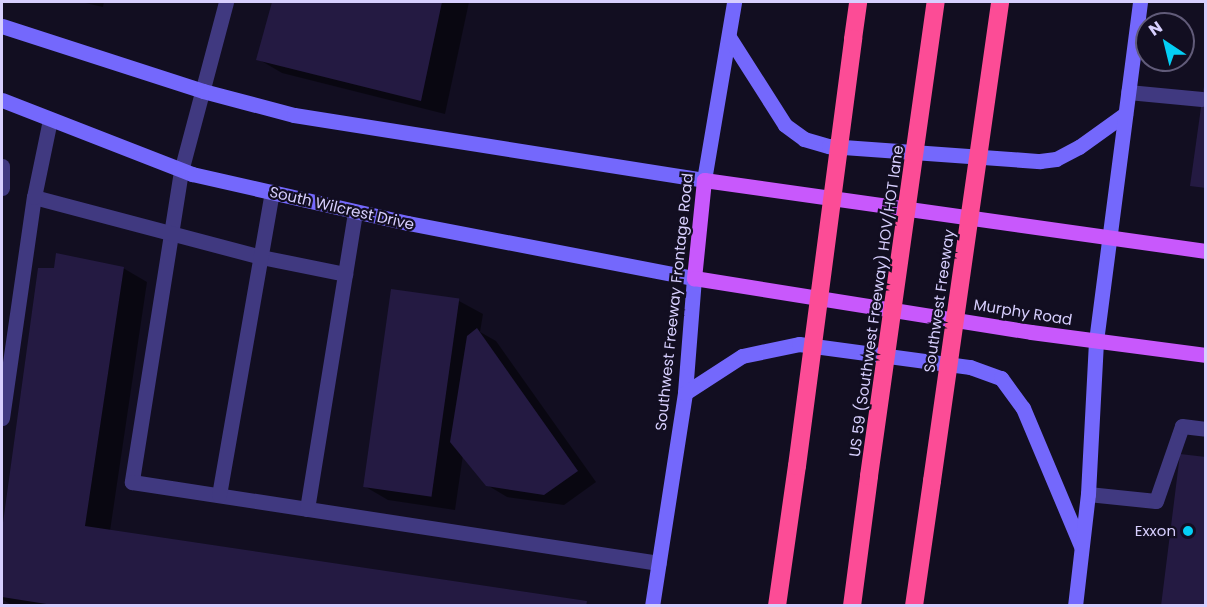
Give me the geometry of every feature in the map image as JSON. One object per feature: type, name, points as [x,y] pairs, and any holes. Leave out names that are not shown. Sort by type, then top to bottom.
[{"type":"highway","points":[[777,606],[858,2]]},
{"type":"highway","name":"US 59 (Southwest Freeway) HOV/HOT lane","points":[[852,606],[936,2]]},
{"type":"highway","name":"Southwest Freeway","points":[[914,606],[1000,2]]},
{"type":"main road","name":"Southwest Freeway Frontage Road","points":[[652,606],[685,393],[704,180],[734,2]]},
{"type":"main road","points":[[1075,606],[1088,494],[1096,341],[1140,2]]},
{"type":"main road","points":[[2,26],[203,91],[294,115],[704,180],[1206,251]]},
{"type":"main road","points":[[729,37],[785,125],[804,139],[829,146],[1040,161],[1056,159],[1079,147],[1125,114]]},
{"type":"main road","name":"South Wilcrest Drive","points":[[2,100],[181,171],[355,212],[694,278]]},
{"type":"main road","name":"Murphy Road","points":[[694,278],[1096,341],[1206,355]]},
{"type":"main road","points":[[685,393],[742,356],[799,344],[970,367],[1001,378],[1023,408],[1082,546]]},
{"type":"lane","points":[[226,2],[181,171],[132,482],[659,564]]},
{"type":"lane","points":[[1128,92],[1202,99]]},
{"type":"lane","points":[[2,418],[34,197],[50,120]]},
{"type":"lane","points":[[2,166],[2,188]]},
{"type":"lane","points":[[219,495],[272,192]]},
{"type":"lane","points":[[34,197],[172,231],[261,257],[345,274]]},
{"type":"lane","points":[[307,509],[355,212]]},
{"type":"lane","points":[[1088,494],[1156,501],[1182,426],[1206,429]]},
{"type":"building","points":[[272,2],[442,2],[421,101],[256,60]]},
{"type":"building","points":[[1204,86],[1206,86],[1206,188],[1190,186]]},
{"type":"building","points":[[56,253],[124,267],[85,526],[587,601],[586,606],[59,606],[2,597],[2,530],[38,268],[54,268]]},
{"type":"building","points":[[391,289],[459,299],[431,497],[363,487]]},
{"type":"building","points":[[477,328],[578,471],[544,495],[486,486],[450,442],[467,336]]},
{"type":"building","name":"Exxon","points":[[1180,454],[1206,457],[1206,606],[1161,606]]},
{"type":"place","name":"Exxon","points":[[1188,531]]}]
